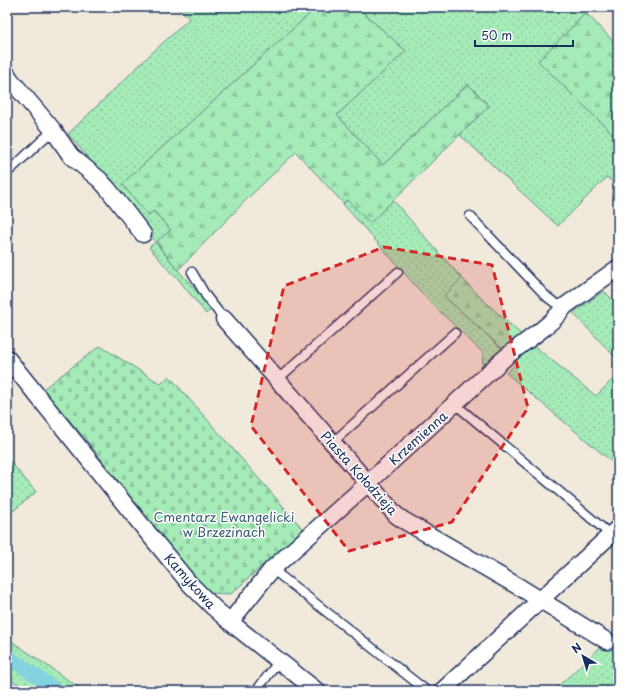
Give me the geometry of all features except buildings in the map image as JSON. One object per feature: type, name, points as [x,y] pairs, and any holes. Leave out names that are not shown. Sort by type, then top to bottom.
[{"type":"street","points":[[7,74],[53,130],[71,156],[100,180],[142,234]]},
{"type":"street","name":"Krzemienna","points":[[230,622],[272,569],[497,366],[506,356],[554,320],[565,306],[618,268]]},
{"type":"street","name":"Piasta Kołodzieja","points":[[224,319],[396,515],[521,588],[607,641]]},
{"type":"street","name":"Kamykowa","points":[[7,358],[189,583],[230,622],[317,691]]},
{"type":"street","points":[[442,691],[614,532]]},
{"type":"lane","points":[[7,173],[53,130]]},
{"type":"lane","points":[[470,216],[547,297],[555,303],[565,306]]},
{"type":"lane","points":[[192,272],[206,296],[224,319]]},
{"type":"lane","points":[[277,380],[398,272]]},
{"type":"lane","points":[[332,443],[455,333]]},
{"type":"lane","points":[[455,404],[614,532]]},
{"type":"lane","points":[[272,569],[427,691]]},
{"type":"lane","points":[[256,691],[279,661]]},
{"type":"highlighted area","points":[[384,247],[492,265],[528,408],[452,522],[349,551],[251,426],[284,286]]},
{"type":"green space","points":[[179,7],[317,7],[123,184],[148,215],[153,211],[171,230],[156,243],[212,309],[206,314],[175,275],[173,275],[149,247],[156,242],[116,190],[68,134],[189,19]]},
{"type":"green space","points":[[317,7],[357,7],[406,51],[337,115],[383,165],[468,84],[489,106],[370,223],[347,200],[343,203],[296,152],[249,197],[178,270],[156,242],[171,230],[154,211],[148,215],[122,184]]},
{"type":"green space","points":[[357,7],[579,7],[586,13],[538,61],[618,139],[618,188],[607,177],[558,226],[460,135],[489,106],[468,84],[383,165],[337,115],[406,51]]},
{"type":"green space","points":[[586,13],[618,46],[618,139],[538,61]]},
{"type":"green space","points":[[347,200],[370,223],[393,200],[462,278],[444,296],[502,349],[482,368],[483,353],[429,301],[343,204]]},
{"type":"green space","points":[[462,278],[480,297],[524,337],[506,352],[444,296]]},
{"type":"green space","points":[[604,291],[618,305],[618,360],[573,313]]},
{"type":"green space","points":[[533,345],[596,396],[618,374],[618,467],[506,373],[517,363],[513,359]]},
{"type":"green space","name":"Cmentarz Ewangelicki w Brzezinach","points":[[100,346],[161,384],[169,376],[303,529],[231,594],[206,593],[87,441],[43,389]]},
{"type":"green space","points":[[7,458],[36,492],[7,516]]},
{"type":"green space","points":[[618,631],[618,691],[553,691]]},
{"type":"green space","points":[[7,638],[84,691],[27,691],[7,677]]},
{"type":"waterway","points":[[7,656],[58,691]]}]
